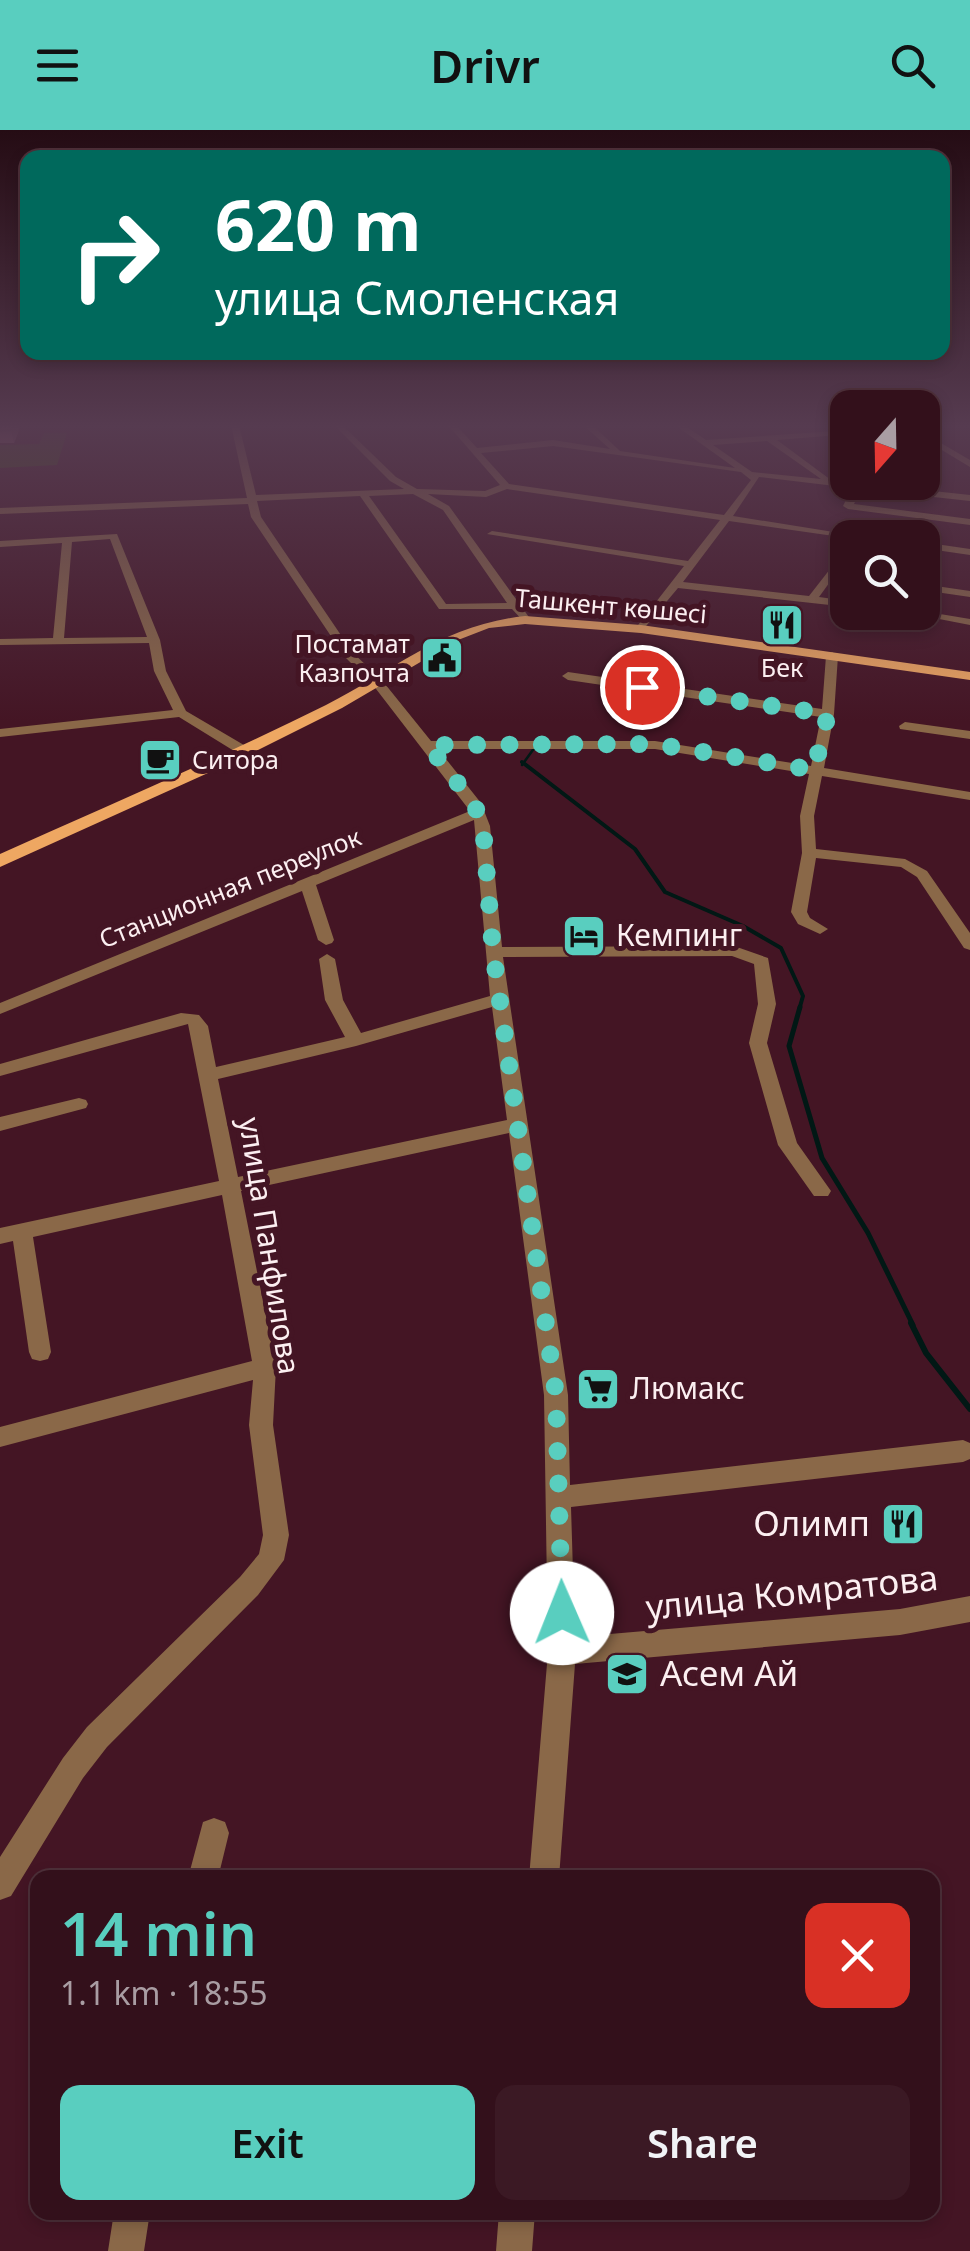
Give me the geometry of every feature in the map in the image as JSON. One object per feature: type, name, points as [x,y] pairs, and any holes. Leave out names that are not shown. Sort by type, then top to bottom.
[{"type":"main road","name":"Ташкент көшесі","points":[[0,860],[244,751],[377,682],[452,637],[487,624],[525,620],[641,630],[970,675]]},
{"type":"street","points":[[261,524],[349,655],[377,682],[428,745],[478,813],[483,826],[499,999],[556,1395],[562,1652],[545,1870]]},
{"type":"street","points":[[384,524],[442,607],[512,606]]},
{"type":"street","points":[[457,524],[525,620]]},
{"type":"street","points":[[641,630],[721,524]]},
{"type":"street","points":[[768,524],[830,533]]},
{"type":"street","points":[[5,544],[19,532]]},
{"type":"street","points":[[492,534],[689,564]]},
{"type":"street","points":[[5,544],[114,536],[154,640],[160,671],[181,713],[244,751]]},
{"type":"street","points":[[58,641],[67,539]]},
{"type":"street","points":[[940,548],[970,552]]},
{"type":"street","points":[[813,598],[830,577]]},
{"type":"street","points":[[674,584],[830,601]]},
{"type":"street","points":[[940,590],[970,594]]},
{"type":"street","points":[[940,617],[970,622]]},
{"type":"street","points":[[0,642],[154,640]]},
{"type":"street","points":[[820,930],[804,921],[799,912],[809,853],[807,816],[828,714],[832,656]]},
{"type":"street","points":[[568,676],[828,714]]},
{"type":"street","points":[[0,732],[181,713]]},
{"type":"street","points":[[905,726],[970,735]]},
{"type":"street","points":[[428,745],[655,744],[964,795],[970,809]]},
{"type":"street","name":"Станционная переулок","points":[[0,1009],[478,813]]},
{"type":"street","points":[[809,853],[905,862],[922,874],[970,944]]},
{"type":"street","points":[[308,884],[327,950],[334,1000],[356,1040]]},
{"type":"street","points":[[493,952],[734,950],[762,961],[767,1004],[758,1043],[788,1144],[821,1191]]},
{"type":"street","points":[[210,1075],[356,1040],[499,999]]},
{"type":"street","name":"улица Панфилова","points":[[0,1070],[180,1018],[193,1019],[199,1026],[265,1367],[261,1425],[276,1535],[271,1560],[97,1737],[73,1768],[0,1885]]},
{"type":"street","points":[[0,1124],[79,1104]]},
{"type":"street","points":[[40,1352],[11,1234],[518,1124]]},
{"type":"street","points":[[0,1438],[265,1367]]},
{"type":"street","points":[[560,1497],[964,1451]]},
{"type":"street","name":"улица Комратова","points":[[562,1652],[900,1622],[970,1609]]},
{"type":"street","points":[[205,1870],[214,1833]]},
{"type":"street","points":[[126,2251],[131,2220]]},
{"type":"street","points":[[514,2251],[516,2220]]},
{"type":"waterway","points":[[523,763],[535,747]]},
{"type":"waterway","points":[[523,763],[635,849],[665,892],[743,926],[781,948],[803,996],[799,1010]]},
{"type":"waterway","points":[[800,1007],[789,1046],[822,1158],[868,1233],[913,1325]]},
{"type":"waterway","points":[[911,1323],[926,1353],[970,1409]]},
{"type":"place","name":"Бек","points":[[782,625]]},
{"type":"place","name":"Постамат Казпочта","points":[[442,658]]},
{"type":"place","name":"Ситора","points":[[160,760]]},
{"type":"place","name":"Кемпинг","points":[[584,936]]},
{"type":"place","name":"Люмакс","points":[[598,1389]]},
{"type":"place","name":"Олимп","points":[[903,1524]]},
{"type":"place","name":"Асем Ай","points":[[627,1674]]},
{"type":"route","points":[[562,1613],[556,1395],[493,952],[483,826],[474,804],[428,745],[655,744],[814,770],[828,714],[642,687]]}]
